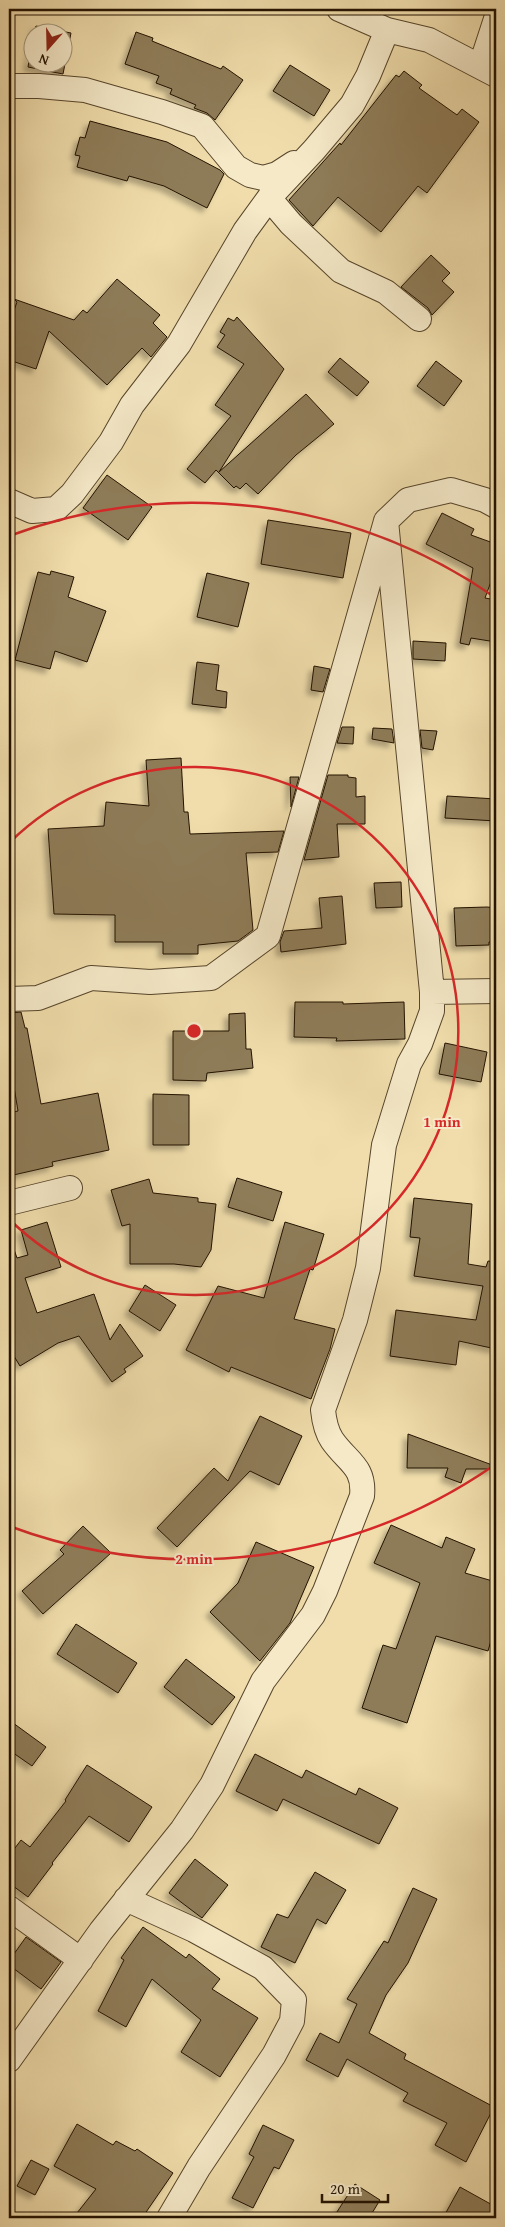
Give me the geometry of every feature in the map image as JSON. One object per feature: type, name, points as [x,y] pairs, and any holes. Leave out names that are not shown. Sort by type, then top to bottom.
[{"type":"street","points":[[339,9],[387,30],[429,40],[488,70],[496,19]]},
{"type":"street","points":[[9,501],[32,511],[56,509],[72,494],[111,442],[132,405],[179,344],[245,231],[269,198],[314,150],[352,105],[368,76],[387,30]]},
{"type":"street","points":[[9,86],[39,86],[84,90],[162,112],[202,126],[236,167],[250,175],[263,178],[277,174],[314,150]]},
{"type":"street","points":[[269,198],[291,224],[341,271],[386,292],[419,320]]},
{"type":"street","points":[[9,999],[38,998],[91,978],[150,982],[211,978],[268,936],[386,521],[408,500],[451,490],[485,500],[496,506]]},
{"type":"street","points":[[9,2060],[126,1899],[182,1830],[212,1785],[263,1681],[313,1615],[326,1591],[362,1496],[363,1483],[356,1467],[332,1440],[324,1425],[322,1410],[355,1320],[368,1268],[384,1145],[409,1064],[420,1044],[432,1011],[432,992],[386,521]]},
{"type":"street","points":[[432,992],[496,991]]},
{"type":"street","points":[[9,1203],[70,1188]]},
{"type":"street","points":[[126,1899],[194,1930],[263,1968],[294,2000],[292,2021],[274,2056],[200,2167],[169,2218]]},
{"type":"street","points":[[9,1908],[81,1960]]},
{"type":"building","points":[[136,32],[153,38],[152,41],[221,69],[223,66],[243,80],[215,120],[207,113],[194,108],[196,105],[170,94],[172,89],[156,83],[159,76],[125,64]]},
{"type":"building","points":[[290,65],[330,90],[314,116],[273,91]]},
{"type":"building","points":[[404,71],[422,85],[419,88],[457,115],[462,109],[479,122],[427,193],[418,186],[381,232],[338,197],[313,226],[289,200],[340,143],[341,145],[396,75],[399,77]]},
{"type":"building","points":[[90,121],[167,142],[220,170],[224,174],[207,208],[164,186],[129,176],[127,181],[77,167],[80,156],[75,155],[80,137],[85,138]]},
{"type":"building","points":[[431,255],[450,273],[442,281],[454,292],[432,315],[428,308],[401,287]]},
{"type":"building","points":[[117,279],[160,315],[153,323],[167,337],[151,357],[142,348],[107,385],[49,331],[36,369],[9,360],[9,324],[17,302],[14,299],[74,320],[83,310],[87,313]]},
{"type":"building","points":[[237,317],[284,369],[219,472],[306,394],[334,424],[296,455],[258,494],[246,483],[240,489],[236,486],[234,488],[216,470],[205,483],[187,469],[231,416],[215,405],[244,364],[217,347],[225,335],[220,332],[228,318],[234,321]]},
{"type":"building","points":[[340,358],[369,382],[357,396],[328,372]]},
{"type":"building","points":[[436,361],[462,381],[444,406],[417,386]]},
{"type":"building","points":[[107,475],[152,507],[128,540],[83,508]]},
{"type":"building","points":[[442,513],[474,529],[471,535],[496,544],[496,568],[485,598],[496,600],[496,642],[471,638],[469,645],[460,643],[473,568],[426,544]]},
{"type":"building","points":[[268,520],[351,533],[343,578],[261,564]]},
{"type":"building","points":[[51,571],[74,577],[68,597],[106,611],[87,662],[55,651],[50,669],[15,660],[38,572],[50,575]]},
{"type":"building","points":[[207,573],[249,583],[238,627],[197,617]]},
{"type":"building","points":[[413,641],[446,643],[445,661],[413,659]]},
{"type":"building","points":[[197,662],[219,665],[216,690],[227,692],[226,708],[192,704]]},
{"type":"building","points":[[314,666],[330,669],[323,692],[311,690]]},
{"type":"building","points":[[342,727],[354,727],[353,744],[337,743]]},
{"type":"building","points":[[373,728],[392,729],[394,743],[372,739]]},
{"type":"building","points":[[420,730],[437,731],[433,750],[422,748]]},
{"type":"building","points":[[181,758],[184,812],[188,812],[190,834],[284,831],[278,852],[246,853],[253,930],[238,941],[198,945],[198,954],[163,954],[163,942],[115,942],[115,915],[54,914],[48,829],[104,826],[106,802],[149,806],[146,760]]},
{"type":"building","points":[[328,775],[348,775],[348,777],[356,778],[356,797],[365,796],[365,824],[337,824],[339,857],[304,860]]},
{"type":"building","points":[[290,777],[299,777],[291,807]]},
{"type":"building","points":[[447,796],[496,799],[496,821],[445,818]]},
{"type":"building","points":[[401,882],[402,907],[376,908],[374,883]]},
{"type":"building","points":[[342,896],[346,944],[281,952],[280,942],[284,931],[322,928],[319,898]]},
{"type":"building","points":[[454,908],[496,908],[496,942],[489,942],[489,945],[456,946]]},
{"type":"building","points":[[295,1002],[343,1002],[343,1004],[404,1002],[405,1039],[336,1041],[337,1038],[294,1037]]},
{"type":"building","points":[[21,1012],[25,1028],[27,1028],[41,1104],[98,1093],[109,1150],[52,1162],[53,1166],[9,1176],[9,1113],[18,1111],[9,1057],[9,1013]]},
{"type":"building","points":[[245,1013],[246,1049],[251,1049],[253,1068],[207,1073],[206,1081],[173,1080],[173,1031],[229,1031],[229,1014]]},
{"type":"building","points":[[445,1043],[487,1052],[481,1082],[439,1074]]},
{"type":"building","points":[[153,1094],[189,1095],[189,1145],[153,1145]]},
{"type":"building","points":[[237,1178],[282,1192],[273,1221],[228,1207]]},
{"type":"building","points":[[149,1179],[153,1193],[198,1198],[198,1202],[216,1204],[211,1250],[201,1267],[174,1264],[130,1264],[130,1224],[122,1226],[111,1190]]},
{"type":"building","points":[[414,1198],[472,1204],[468,1264],[486,1267],[488,1261],[496,1262],[496,1349],[459,1341],[456,1365],[390,1356],[396,1310],[476,1320],[483,1286],[414,1276],[420,1238],[410,1237]]},
{"type":"building","points":[[47,1222],[61,1267],[25,1278],[37,1313],[94,1294],[110,1340],[120,1324],[143,1356],[124,1369],[126,1372],[112,1382],[79,1336],[58,1343],[20,1366],[9,1348],[9,1241],[11,1241],[17,1258],[28,1255],[21,1230]]},
{"type":"building","points":[[285,1222],[324,1234],[313,1270],[310,1269],[294,1319],[335,1329],[330,1349],[311,1399],[231,1367],[229,1372],[186,1350],[218,1286],[264,1298]]},
{"type":"building","points":[[145,1285],[176,1305],[160,1331],[129,1311]]},
{"type":"building","points":[[260,1416],[302,1436],[279,1485],[250,1471],[177,1547],[157,1528],[214,1468],[228,1481]]},
{"type":"building","points":[[408,1434],[495,1466],[495,1469],[466,1469],[461,1483],[445,1477],[448,1468],[407,1468]]},
{"type":"building","points":[[391,1525],[442,1548],[446,1537],[475,1549],[465,1573],[496,1582],[496,1623],[488,1651],[436,1636],[407,1723],[362,1708],[383,1645],[396,1649],[420,1583],[374,1563]]},
{"type":"building","points":[[83,1526],[111,1553],[43,1614],[22,1591],[64,1554],[60,1550]]},
{"type":"building","points":[[256,1542],[314,1567],[290,1623],[260,1661],[210,1612],[238,1583]]},
{"type":"building","points":[[76,1624],[137,1663],[118,1693],[57,1654]]},
{"type":"building","points":[[186,1659],[235,1697],[212,1725],[164,1687]]},
{"type":"building","points":[[9,1720],[46,1747],[32,1766],[9,1750]]},
{"type":"building","points":[[255,1754],[302,1778],[306,1770],[356,1795],[359,1788],[398,1808],[379,1844],[283,1799],[277,1811],[236,1791]]},
{"type":"building","points":[[87,1765],[152,1807],[129,1842],[89,1816],[28,1897],[9,1883],[9,1856],[21,1840],[30,1847],[66,1801]]},
{"type":"building","points":[[195,1859],[228,1885],[202,1918],[169,1893]]},
{"type":"building","points":[[315,1872],[346,1890],[326,1924],[317,1919],[295,1963],[261,1947],[277,1914],[288,1918]]},
{"type":"building","points":[[413,1888],[437,1899],[408,1963],[386,1995],[369,2033],[406,2054],[404,2059],[494,2107],[466,2162],[435,2145],[447,2123],[403,2101],[408,2093],[347,2059],[338,2077],[306,2060],[320,2033],[339,2043],[357,2004],[347,1999],[384,1941],[388,1943]]},
{"type":"building","points":[[143,1927],[186,1958],[189,1954],[220,1979],[212,1989],[258,2018],[220,2077],[181,2052],[201,2020],[152,1979],[126,2027],[98,2011],[124,1960],[121,1958]]},
{"type":"building","points":[[26,1937],[61,1962],[41,1989],[9,1965],[9,1961]]},
{"type":"building","points":[[77,2124],[113,2145],[116,2141],[135,2151],[137,2149],[173,2173],[142,2218],[73,2218],[96,2189],[54,2166]]},
{"type":"building","points":[[263,2125],[294,2140],[279,2169],[274,2167],[253,2208],[232,2198],[254,2157],[249,2154]]},
{"type":"building","points":[[31,2160],[49,2169],[35,2195],[17,2186]]},
{"type":"building","points":[[355,2184],[380,2200],[369,2218],[333,2218]]},
{"type":"building","points":[[460,2187],[496,2207],[496,2218],[443,2218]]}]
